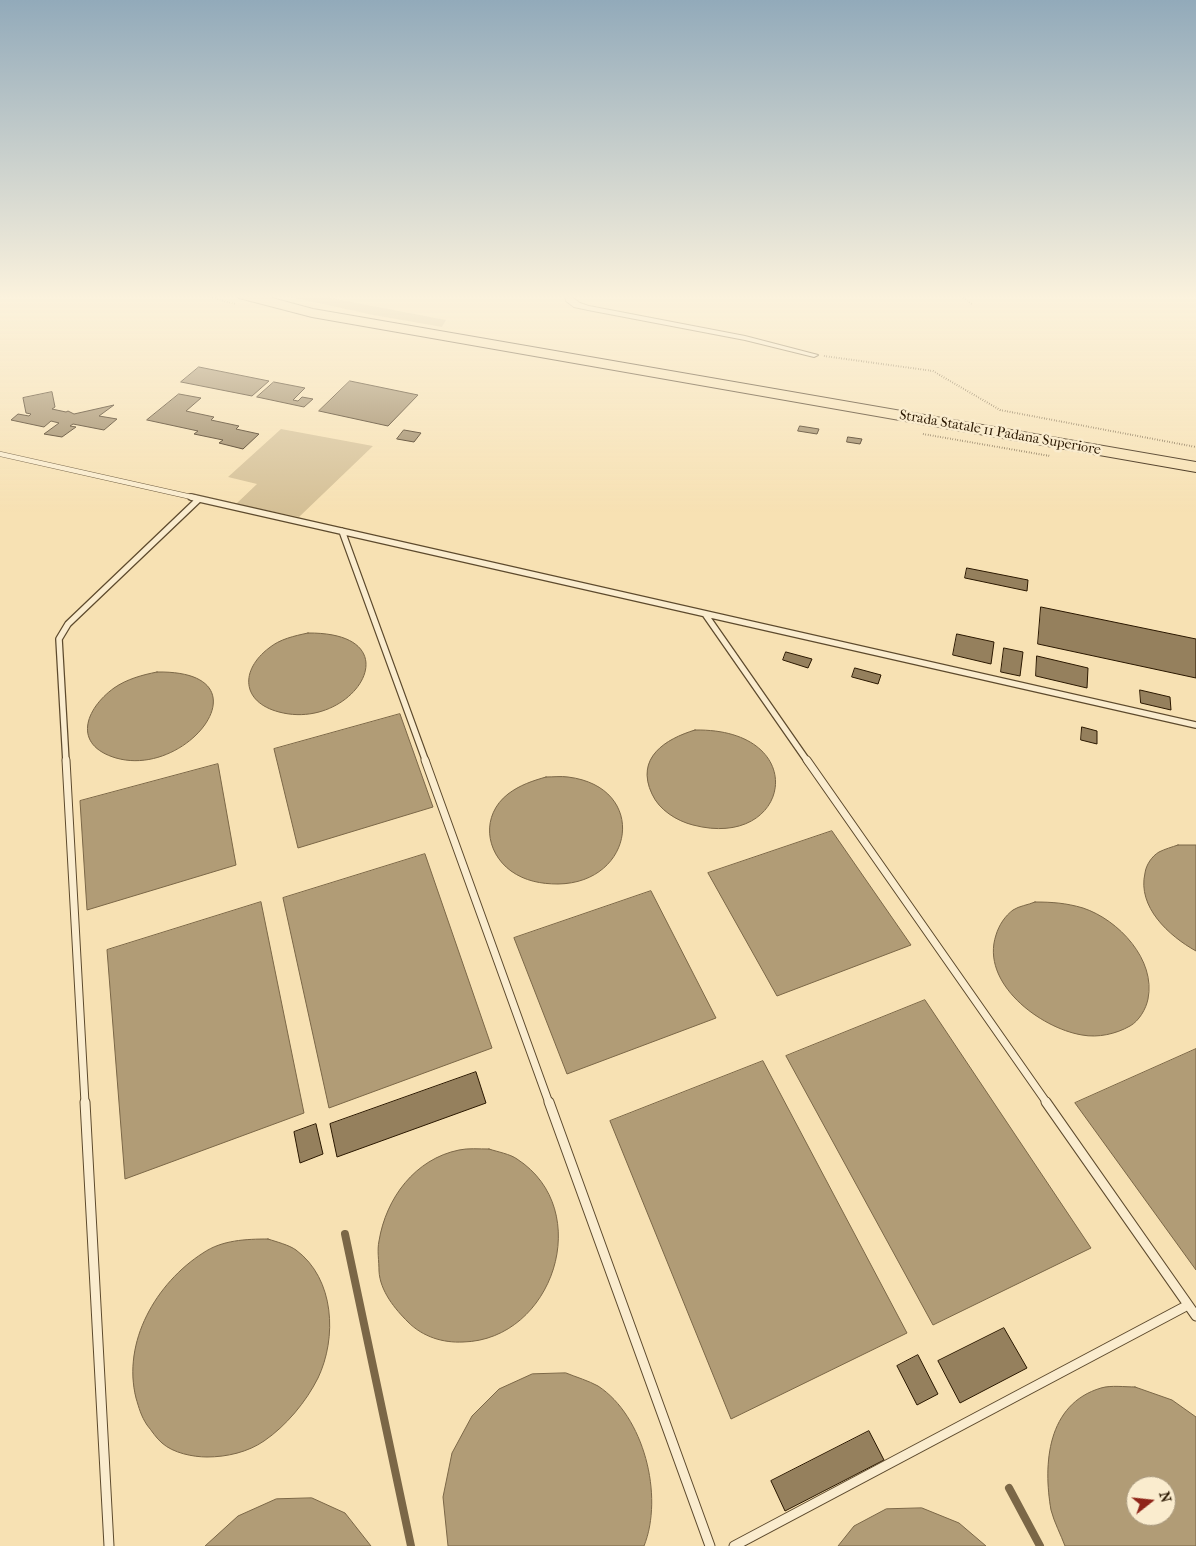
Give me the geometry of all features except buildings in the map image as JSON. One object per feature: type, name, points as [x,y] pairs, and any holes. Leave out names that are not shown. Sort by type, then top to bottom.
[{"type":"highway","name":"Strada Statale 11 Padana Superiore","points":[[625,367],[1196,466]]},
{"type":"highway","name":"Strada Statale 11 Padana Superiore","points":[[662,367],[1196,460]]},
{"type":"lane","points":[[0,454],[1196,725]]},
{"type":"lane","points":[[109,1546],[59,639],[68,624],[199,500]]},
{"type":"lane","points":[[342,531],[710,1546]]},
{"type":"lane","points":[[705,614],[1196,1316]]},
{"type":"lane","points":[[734,1546],[1188,1305]]},
{"type":"path","points":[[910,367],[933,371],[1000,410],[1196,447]]},
{"type":"shaded area","points":[[281,429],[373,446],[299,517],[236,504],[257,484],[228,477]]},
{"type":"shaded area","points":[[308,633],[341,637],[360,648],[366,663],[362,680],[350,696],[330,708],[306,714],[279,712],[266,707],[257,701],[251,693],[249,675],[253,666],[269,648],[278,642]]},
{"type":"shaded area","points":[[157,672],[191,676],[209,688],[213,704],[207,722],[191,739],[169,753],[143,760],[116,758],[102,752],[93,745],[88,736],[88,726],[90,716],[96,706],[114,688],[124,682]]},
{"type":"shaded area","points":[[400,714],[433,807],[298,848],[274,749]]},
{"type":"shaded area","points":[[695,730],[733,735],[758,748],[772,766],[775,786],[768,806],[752,821],[726,828],[693,825],[669,814],[655,800],[648,781],[647,770],[650,760],[656,752],[673,739]]},
{"type":"shaded area","points":[[218,764],[236,865],[87,910],[80,801]]},
{"type":"shaded area","points":[[546,777],[568,777],[594,784],[611,798],[621,815],[622,834],[616,852],[603,868],[584,880],[558,884],[539,883],[528,880],[511,871],[502,863],[492,844],[490,823],[493,812],[499,803],[517,788]]},
{"type":"shaded area","points":[[832,831],[911,945],[777,996],[708,873]]},
{"type":"shaded area","points":[[1178,845],[1196,845],[1196,951],[1166,929],[1157,919],[1146,897],[1145,873],[1150,861],[1159,852]]},
{"type":"shaded area","points":[[425,854],[492,1048],[329,1108],[283,898]]},
{"type":"shaded area","points":[[651,891],[716,1018],[567,1074],[514,938]]},
{"type":"shaded area","points":[[261,902],[304,1113],[125,1179],[107,950]]},
{"type":"shaded area","points":[[1035,902],[1059,903],[1083,908],[1109,922],[1132,943],[1146,970],[1149,984],[1146,1007],[1133,1024],[1125,1029],[1101,1036],[1088,1036],[1066,1031],[1032,1013],[1005,986],[997,970],[993,953],[997,931],[1005,918],[1013,910]]},
{"type":"shaded area","points":[[925,1000],[1091,1248],[933,1325],[786,1056]]},
{"type":"shaded area","points":[[1196,1049],[1196,1270],[1075,1103]]},
{"type":"shaded area","points":[[763,1061],[907,1333],[731,1419],[610,1121]]},
{"type":"shaded area","points":[[489,1149],[517,1159],[541,1181],[555,1209],[558,1239],[553,1269],[540,1297],[521,1320],[494,1336],[463,1342],[441,1340],[420,1332],[408,1322],[389,1299],[380,1278],[378,1244],[388,1210],[405,1183],[416,1171],[443,1155],[459,1150]]},
{"type":"shaded area","points":[[268,1239],[296,1250],[309,1262],[319,1277],[325,1293],[329,1310],[330,1328],[324,1362],[318,1378],[301,1405],[288,1421],[264,1441],[251,1448],[230,1455],[207,1457],[177,1452],[160,1441],[147,1425],[136,1398],[133,1377],[134,1356],[139,1335],[147,1316],[157,1297],[171,1280],[203,1253],[226,1243]]},
{"type":"shaded area","points":[[566,1373],[598,1386],[614,1399],[638,1437],[646,1458],[652,1504],[650,1526],[644,1546],[448,1546],[443,1497],[452,1453],[472,1416],[499,1389],[532,1374]]},
{"type":"shaded area","points":[[1114,1386],[1135,1387],[1172,1400],[1196,1417],[1196,1546],[1065,1546],[1052,1515],[1049,1492],[1049,1455],[1053,1438],[1059,1422],[1069,1407],[1083,1396],[1101,1388]]},
{"type":"shaded area","points":[[312,1498],[345,1513],[371,1546],[205,1546],[238,1516],[276,1499]]},
{"type":"shaded area","points":[[922,1508],[959,1523],[986,1546],[838,1546],[854,1526],[886,1509]]},
{"type":"waterway","points":[[345,1234],[411,1546]]},
{"type":"waterway","points":[[1009,1488],[1040,1546]]}]
